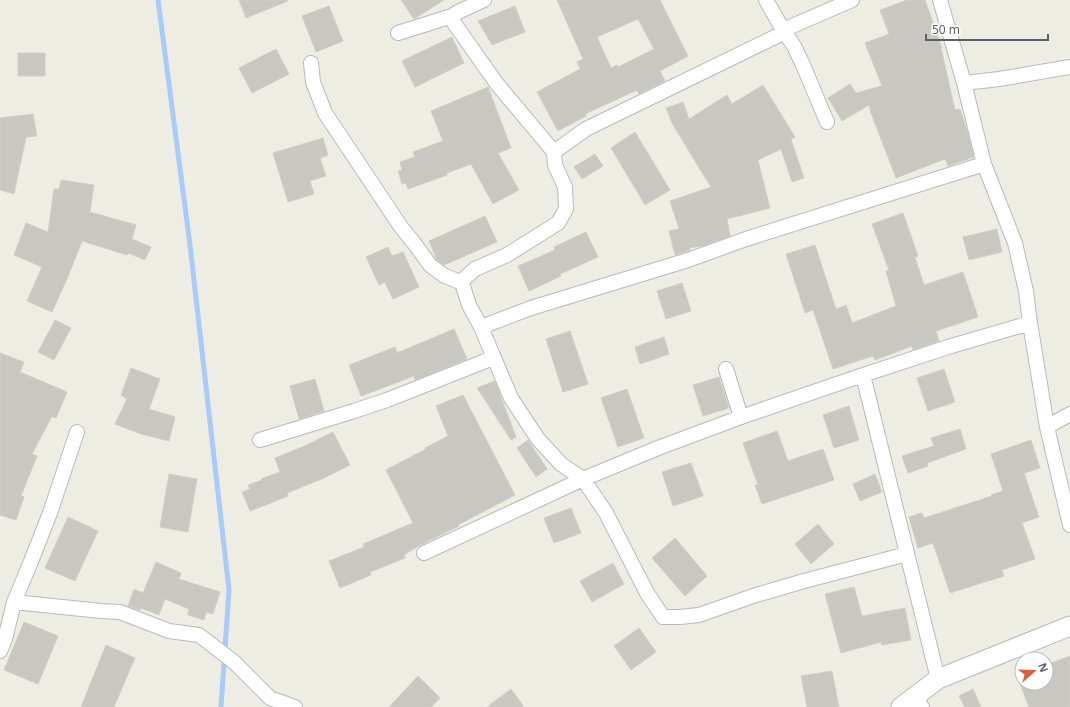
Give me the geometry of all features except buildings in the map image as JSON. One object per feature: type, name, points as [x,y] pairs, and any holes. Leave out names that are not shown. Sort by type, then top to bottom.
[{"type":"street","points":[[398,33],[452,16],[484,0]]},
{"type":"street","points":[[766,0],[804,65],[827,122]]},
{"type":"street","points":[[554,152],[586,129],[779,35],[783,30],[852,0]]},
{"type":"street","points":[[940,0],[964,83],[984,164],[1015,243],[1026,290],[1047,427],[1070,525]]},
{"type":"street","points":[[452,16],[454,23],[497,84],[554,152],[555,165],[565,187],[566,209],[558,223],[507,255],[475,269],[464,279],[462,283]]},
{"type":"street","points":[[311,63],[313,82],[325,113],[401,227],[430,265],[443,275],[462,283],[469,305],[511,398],[538,439],[561,464],[583,479],[606,513],[647,593],[663,617],[680,618],[698,614],[804,581],[908,554]]},
{"type":"street","points":[[964,83],[999,79],[1070,67]]},
{"type":"street","points":[[480,328],[531,308],[688,260],[746,239],[984,164]]},
{"type":"street","points":[[424,553],[583,479],[658,448],[863,374],[1030,323]]},
{"type":"street","points":[[260,440],[387,400],[493,358]]},
{"type":"street","points":[[726,369],[741,417]]},
{"type":"street","points":[[863,374],[938,679]]},
{"type":"street","points":[[1047,427],[1070,414]]},
{"type":"street","points":[[0,651],[5,639],[14,602],[50,513],[77,432]]},
{"type":"street","points":[[14,602],[120,612],[169,631],[199,635],[234,662],[270,698],[294,707]]},
{"type":"street","points":[[913,704],[938,679],[1070,626]]},
{"type":"waterway","points":[[158,0],[190,245],[229,590],[221,707]]}]
